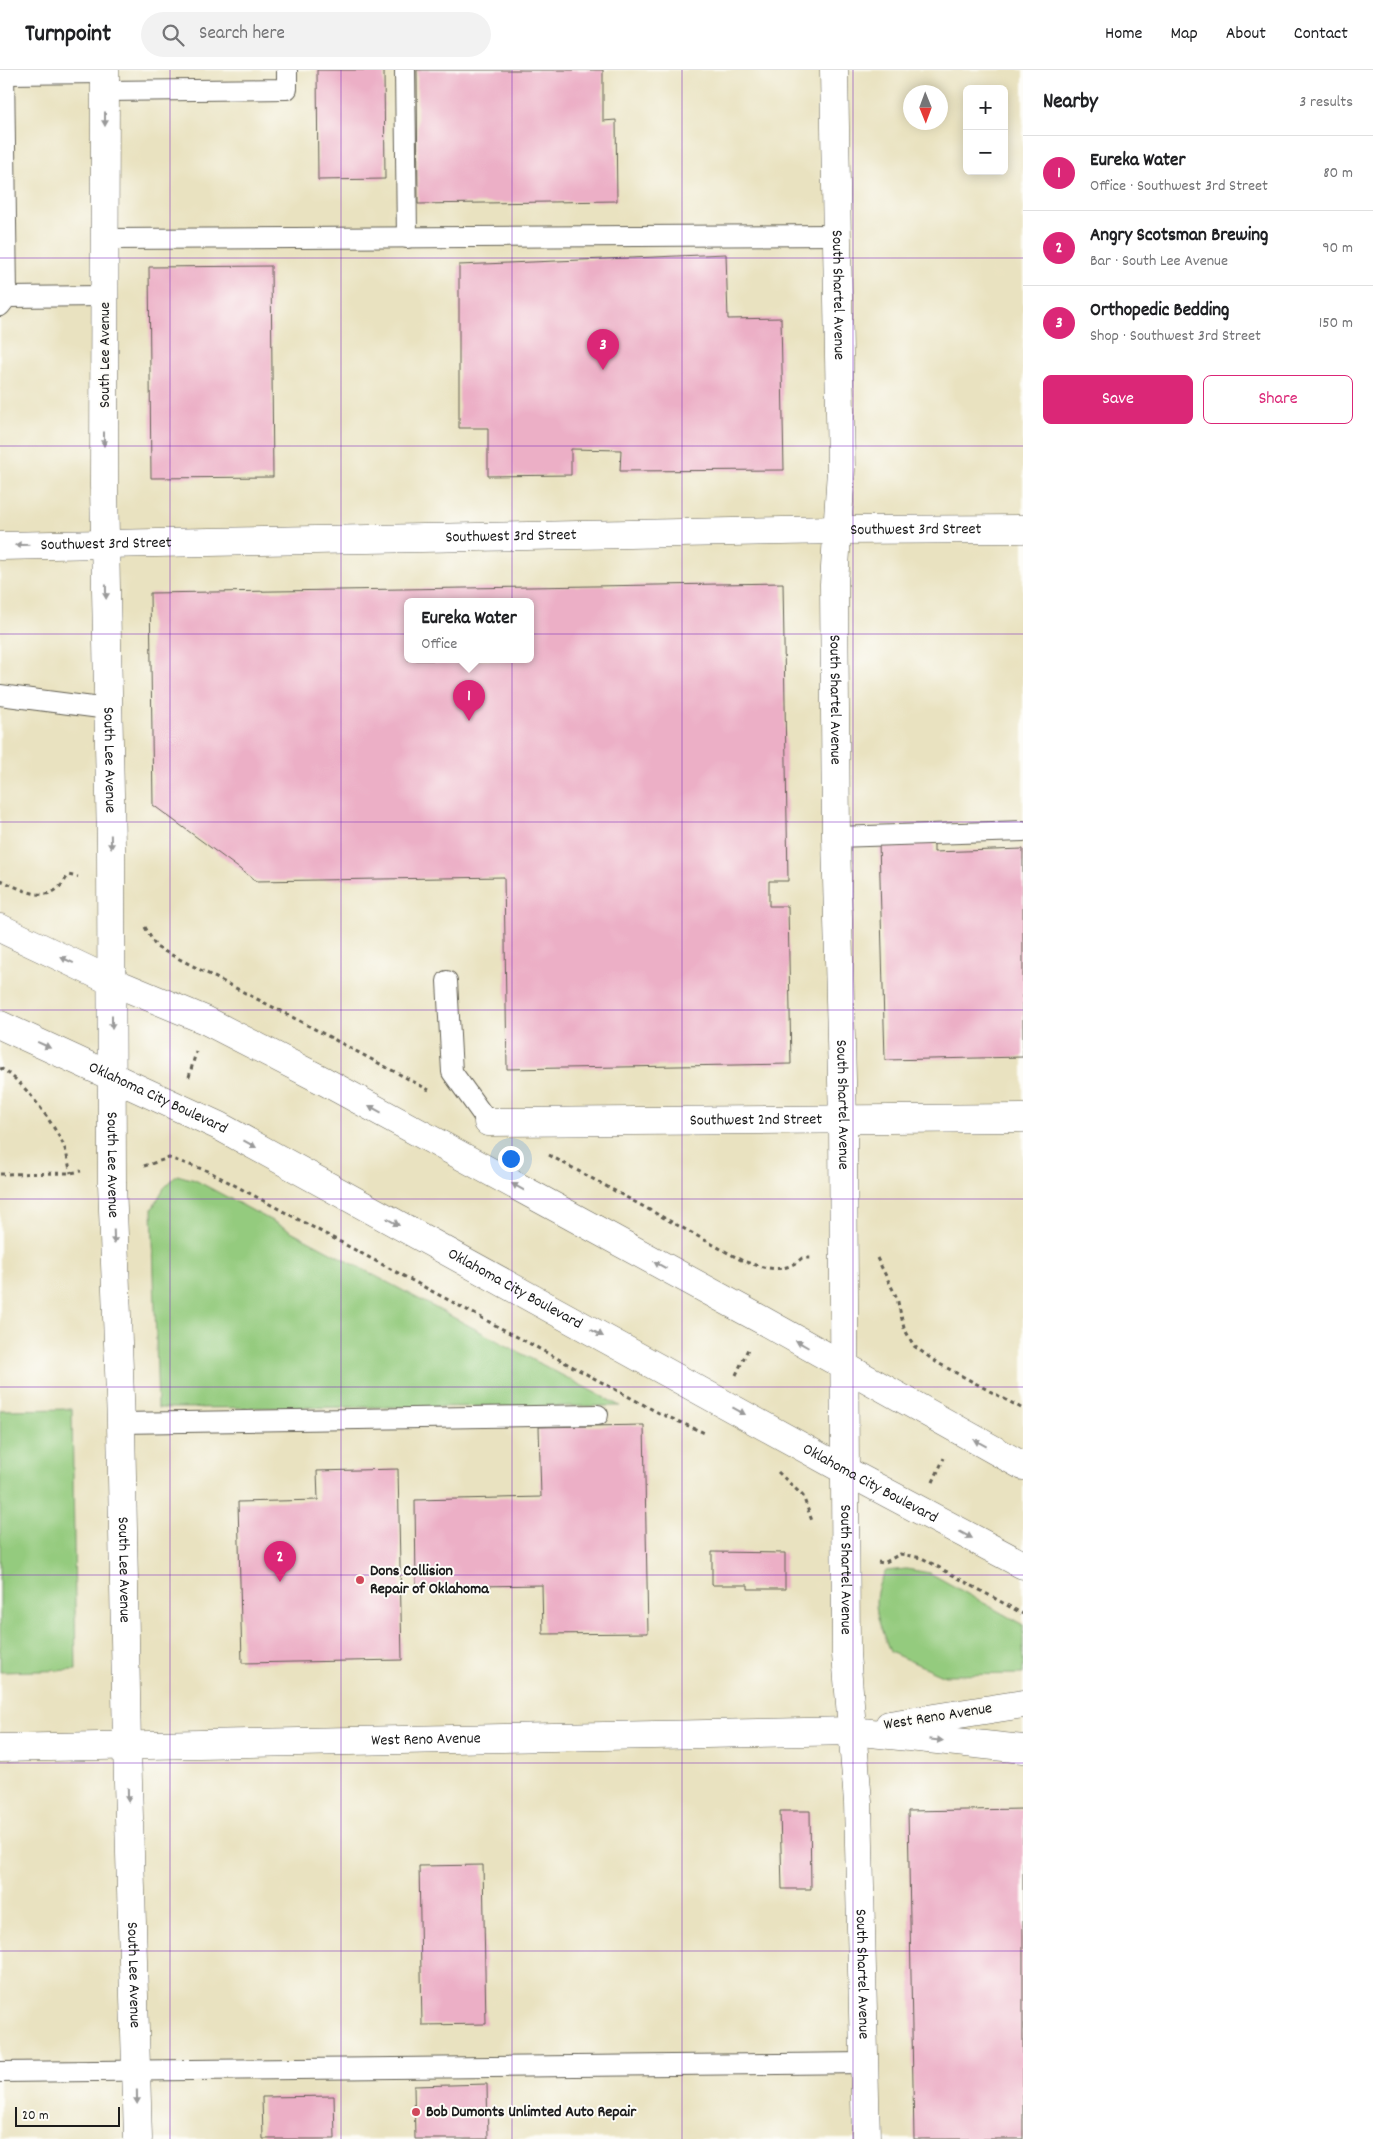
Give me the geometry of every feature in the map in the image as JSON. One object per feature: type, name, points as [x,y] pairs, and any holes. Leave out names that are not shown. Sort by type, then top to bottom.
[{"type":"street","name":"South Shartel Avenue","points":[[834,70],[841,470],[834,584],[836,837],[843,1121],[846,1654],[858,1802],[866,2139]]},
{"type":"street","name":"South Lee Avenue","points":[[105,78],[106,543],[112,1183],[121,1422],[127,1746],[138,2139]]},
{"type":"street","name":"Southwest 3rd Street","points":[[0,546],[837,530],[1023,529]]},
{"type":"street","points":[[0,928],[111,981],[205,1020],[324,1081],[1023,1466]]},
{"type":"street","name":"Oklahoma City Boulevard","points":[[0,1025],[219,1126],[1023,1565]]},
{"type":"street","name":"Southwest 2nd Street","points":[[488,1122],[843,1121],[1023,1118]]},
{"type":"street","name":"West Reno Avenue","points":[[0,1748],[852,1730],[1023,1704]]},
{"type":"street","name":"West Reno Avenue","points":[[852,1730],[1023,1749]]},
{"type":"lane","points":[[105,296],[3,301],[4,72],[286,89],[287,70]]},
{"type":"lane","points":[[405,70],[408,238]]},
{"type":"lane","points":[[105,239],[837,235]]},
{"type":"lane","points":[[0,695],[108,709]]},
{"type":"lane","points":[[836,837],[1023,831]]},
{"type":"lane","points":[[447,981],[452,1072],[488,1122]]},
{"type":"lane","points":[[121,1422],[598,1415]]},
{"type":"lane","points":[[0,2072],[865,2063]]},
{"type":"path","points":[[0,880],[31,893],[46,895],[62,886],[68,875],[80,877]]},
{"type":"path","points":[[144,918],[145,926],[156,947],[292,1016]]},
{"type":"path","points":[[188,1081],[198,1047]]},
{"type":"path","points":[[0,1068],[10,1073],[27,1090],[43,1113],[63,1144],[71,1173],[0,1174]]},
{"type":"path","points":[[136,1168],[169,1158],[208,1171],[650,1408],[715,1437]]},
{"type":"path","points":[[743,1261],[768,1270],[794,1265],[802,1258]]},
{"type":"path","points":[[878,1258],[897,1298],[904,1328],[914,1346],[936,1362],[1023,1409]]},
{"type":"path","points":[[735,1378],[752,1340]]},
{"type":"path","points":[[932,1485],[948,1450]]},
{"type":"path","points":[[774,1469],[803,1496],[813,1524]]},
{"type":"path","points":[[870,1560],[884,1563],[900,1554],[922,1558],[1023,1614]]},
{"type":"green space","points":[[177,1175],[195,1180],[620,1406],[158,1408],[152,1209],[164,1188]]},
{"type":"green space","points":[[72,1409],[76,1670],[0,1672],[0,1410]]},
{"type":"green space","points":[[906,1569],[930,1573],[1023,1625],[1023,1674],[942,1675],[890,1652],[879,1621],[876,1602],[877,1592],[886,1571]]},
{"type":"building","points":[[317,70],[384,70],[385,179],[318,180]]},
{"type":"building","points":[[417,70],[603,70],[603,121],[616,120],[617,201],[418,204]]},
{"type":"building","points":[[726,254],[728,319],[781,318],[784,470],[620,471],[621,450],[571,449],[571,475],[488,476],[488,428],[459,428],[459,265]]},
{"type":"building","points":[[271,266],[273,477],[151,478],[149,267]]},
{"type":"building","points":[[783,583],[788,881],[769,881],[769,906],[788,906],[791,1064],[507,1069],[504,877],[256,881],[153,805],[150,593]]},
{"type":"building","points":[[934,840],[934,852],[1023,849],[1023,1057],[885,1060],[879,842]]},
{"type":"building","points":[[644,1425],[648,1633],[543,1634],[542,1585],[416,1587],[415,1500],[541,1497],[539,1427]]},
{"type":"building","points":[[398,1469],[402,1660],[242,1663],[238,1502],[318,1500],[317,1471]]},
{"type":"building","points":[[712,1552],[785,1553],[785,1589],[748,1589],[748,1585],[712,1585]]},
{"type":"building","points":[[1023,1809],[1023,2139],[914,2139],[908,1811]]},
{"type":"building","points":[[780,1811],[810,1811],[811,1889],[782,1889]]},
{"type":"building","points":[[483,1865],[486,2024],[422,2025],[419,1866]]},
{"type":"building","points":[[487,2084],[488,2139],[415,2139],[414,2086]]},
{"type":"building","points":[[334,2096],[335,2139],[263,2139],[262,2097]]},
{"type":"place","name":"Orthopedic Bedding","points":[[603,370]]},
{"type":"place","name":"Eureka Water","points":[[469,721]]},
{"type":"place","name":"Dons Collision Repair of Oklahoma","points":[[360,1580]]},
{"type":"place","name":"Angry Scotsman Brewing","points":[[280,1582]]},
{"type":"place","name":"Bob Dumonts Unlimted Auto Repair","points":[[416,2112]]}]
